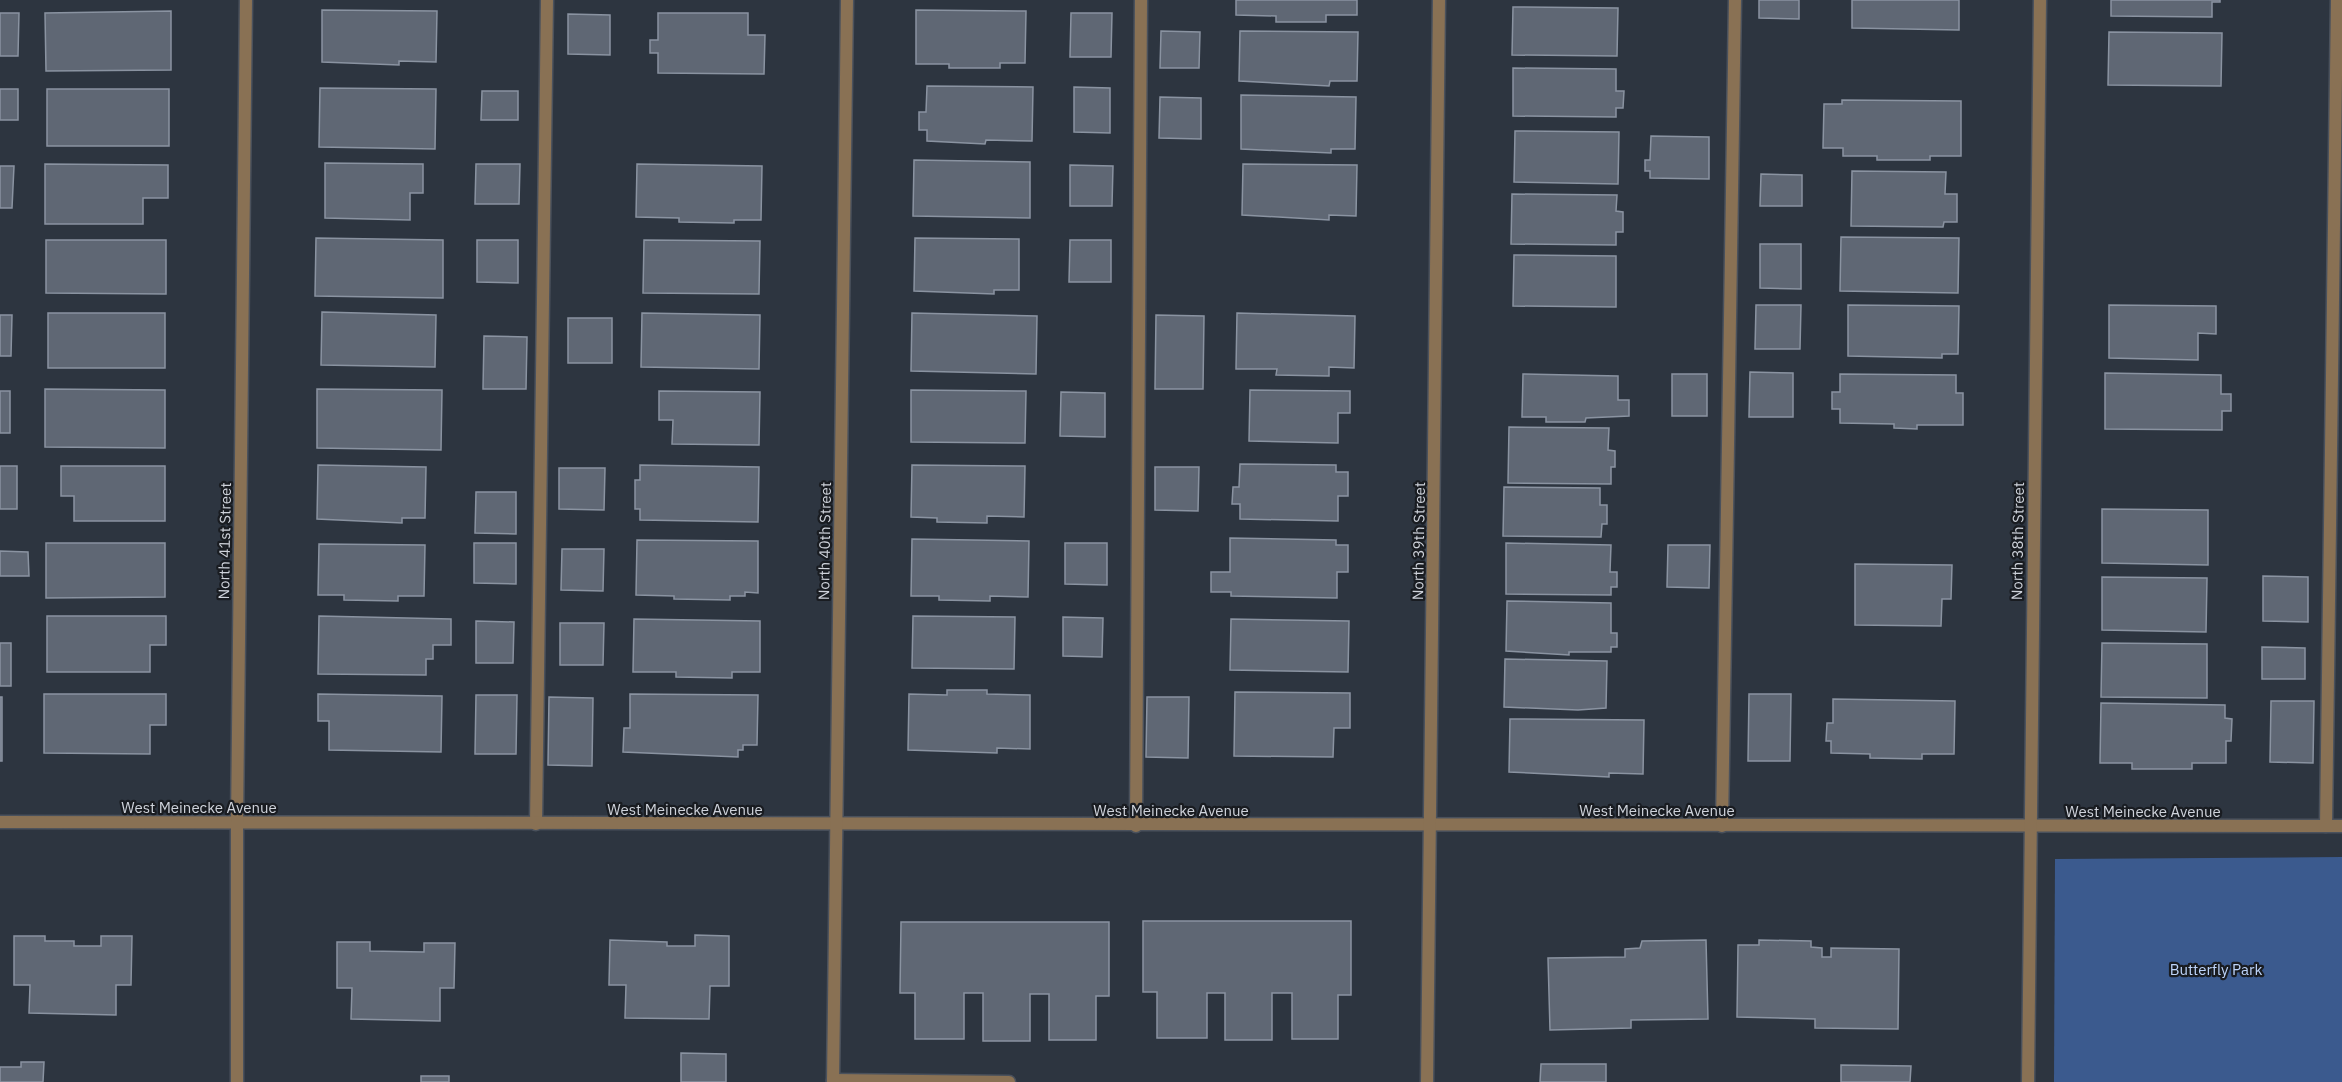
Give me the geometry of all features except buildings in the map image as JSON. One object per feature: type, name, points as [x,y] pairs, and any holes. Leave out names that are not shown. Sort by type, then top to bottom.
[{"type":"street","name":"North 41st Street","points":[[237,1082],[237,823],[246,0]]},
{"type":"street","points":[[536,824],[547,0]]},
{"type":"street","name":"North 40th Street","points":[[833,1081],[847,0]]},
{"type":"street","points":[[1136,826],[1141,0]]},
{"type":"street","name":"North 39th Street","points":[[1427,1082],[1439,0]]},
{"type":"street","points":[[1722,826],[1735,0]]},
{"type":"street","name":"North 38th Street","points":[[2028,1082],[2040,0]]},
{"type":"street","points":[[2326,826],[2337,0]]},
{"type":"street","name":"West Meinecke Avenue","points":[[0,822],[1136,826],[2342,826]]},
{"type":"street","points":[[833,1081],[1009,1082]]},
{"type":"green space","name":"Butterfly Park","points":[[2342,857],[2342,1082],[2054,1082],[2055,859]]}]
